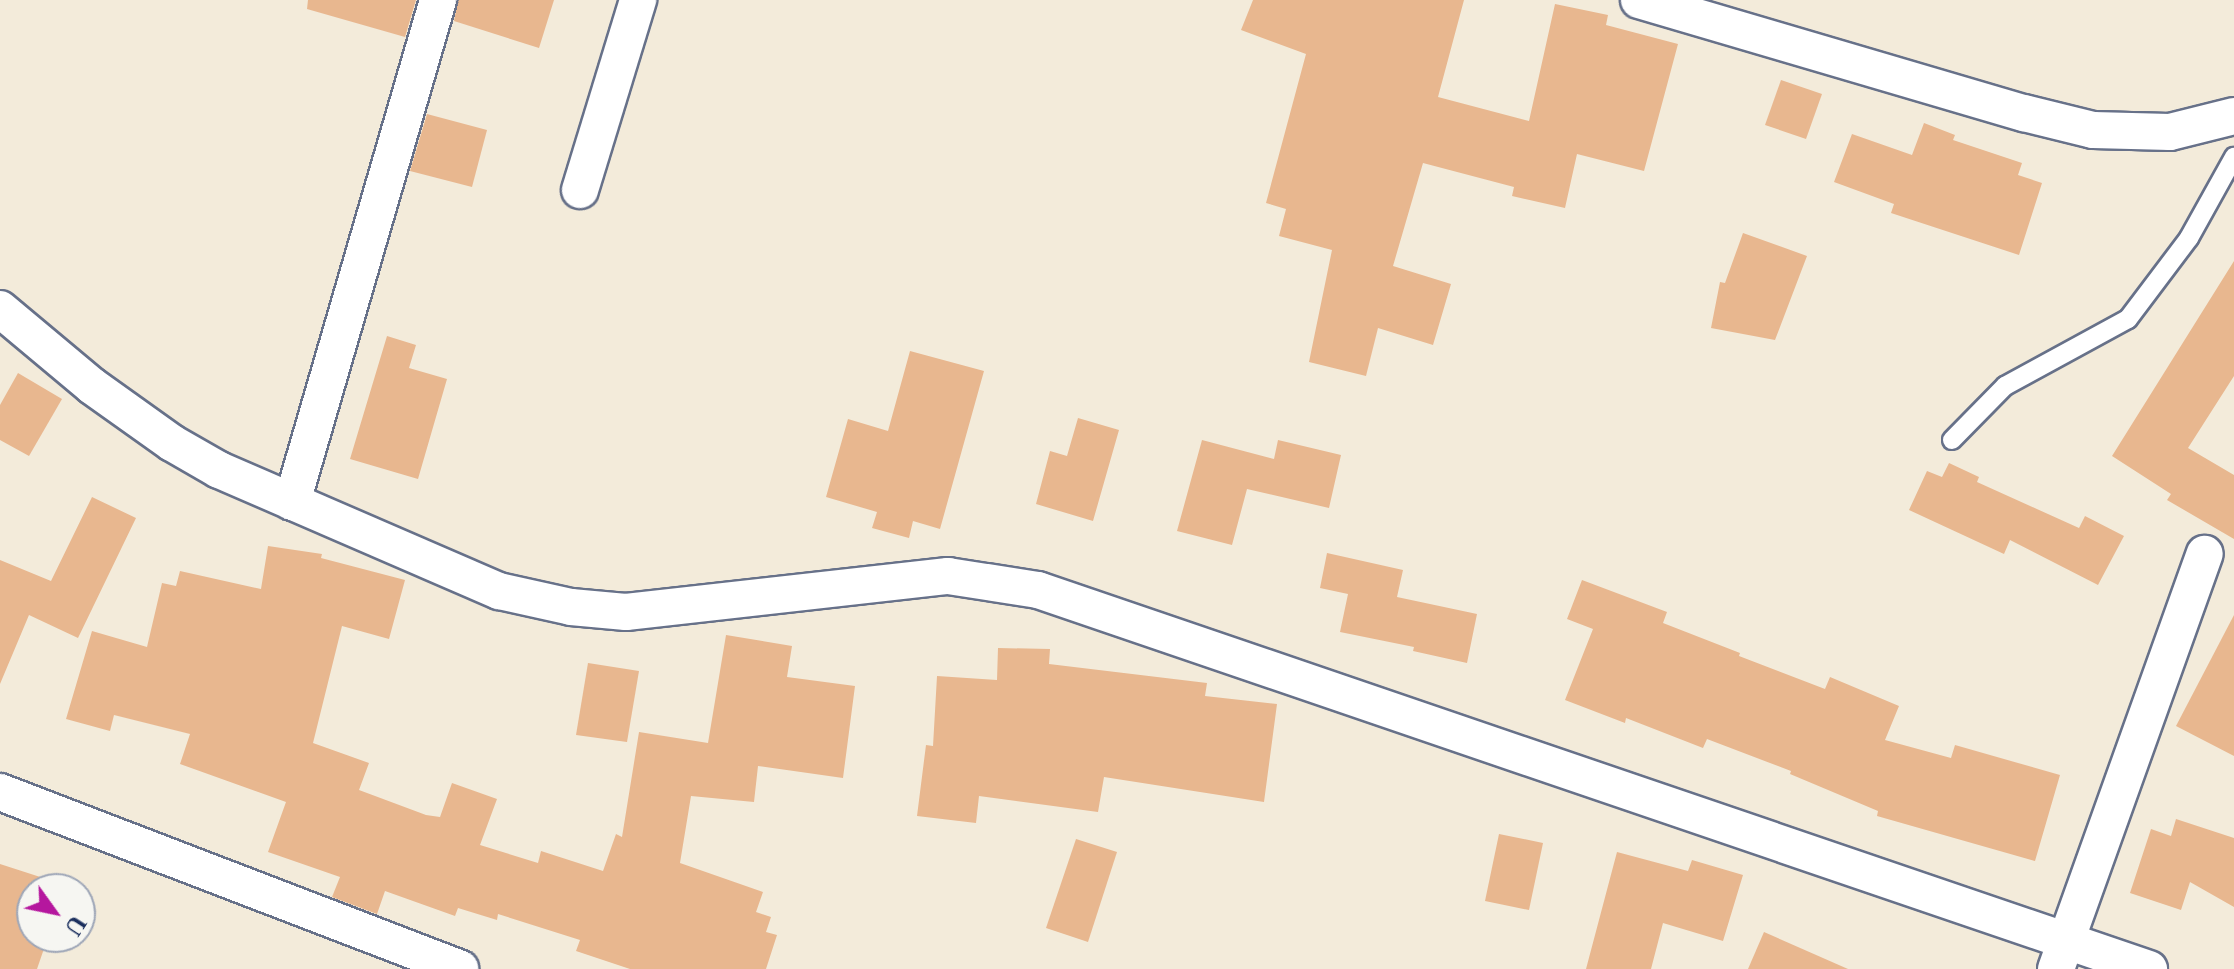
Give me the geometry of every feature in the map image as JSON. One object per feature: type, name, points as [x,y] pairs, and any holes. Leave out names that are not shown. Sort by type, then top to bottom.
[{"type":"street","points":[[292,502],[438,0]]},
{"type":"street","points":[[580,190],[638,0]]},
{"type":"street","points":[[1639,0],[2024,113],[2093,130],[2170,132],[2234,116]]},
{"type":"street","points":[[0,309],[92,386],[172,443],[219,470],[499,591],[571,607],[626,612],[948,576],[1038,590],[2061,955],[2149,969]]},
{"type":"street","points":[[2061,955],[2205,554]]},
{"type":"street","points":[[0,792],[460,969]]},
{"type":"lane","points":[[1952,440],[2005,386],[2128,319],[2189,238],[2234,157]]},
{"type":"building","points":[[308,0],[416,0],[405,37],[307,9]]},
{"type":"building","points":[[458,0],[554,0],[539,48],[454,21]]},
{"type":"building","points":[[1253,0],[1464,0],[1438,97],[1529,121],[1555,4],[1608,15],[1606,25],[1678,44],[1644,171],[1577,154],[1565,208],[1512,196],[1514,187],[1423,163],[1393,266],[1451,284],[1433,345],[1378,328],[1366,376],[1309,362],[1332,250],[1279,236],[1286,209],[1266,203],[1306,54],[1241,30]]},
{"type":"building","points":[[1781,80],[1822,94],[1806,139],[1765,125]]},
{"type":"building","points":[[427,114],[487,130],[472,187],[410,171]]},
{"type":"building","points":[[1924,123],[1955,135],[1953,140],[2022,163],[2018,175],[2042,183],[2019,255],[1891,213],[1894,204],[1834,182],[1852,134],[1912,155]]},
{"type":"building","points":[[1743,233],[1807,256],[1775,340],[1711,328],[1720,282],[1725,283]]},
{"type":"building","points":[[2234,261],[2234,376],[2188,448],[2234,475],[2234,539],[2167,500],[2171,494],[2112,456]]},
{"type":"building","points":[[387,336],[416,345],[409,368],[447,379],[418,479],[350,459]]},
{"type":"building","points":[[910,351],[984,371],[940,529],[913,521],[909,538],[872,528],[877,512],[826,497],[848,419],[888,431]]},
{"type":"building","points":[[18,373],[62,399],[29,456],[0,440],[0,405]]},
{"type":"building","points":[[1078,418],[1119,430],[1093,521],[1036,504],[1050,451],[1067,456]]},
{"type":"building","points":[[1202,440],[1274,459],[1278,440],[1341,455],[1329,508],[1247,489],[1232,545],[1177,531]]},
{"type":"building","points":[[1949,463],[1979,477],[1977,482],[2079,528],[2085,516],[2124,536],[2098,585],[2010,540],[2004,554],[1909,510],[1927,471],[1942,477]]},
{"type":"building","points":[[92,497],[136,518],[78,638],[29,615],[0,684],[0,560],[51,581]]},
{"type":"building","points":[[268,546],[322,554],[321,558],[405,580],[389,639],[342,626],[313,743],[369,763],[359,790],[426,815],[440,817],[452,783],[497,799],[480,845],[538,863],[541,851],[603,871],[616,834],[622,837],[639,732],[708,743],[726,635],[792,646],[787,677],[855,686],[843,778],[758,766],[754,802],[691,796],[680,863],[763,892],[756,912],[771,917],[766,932],[777,935],[766,969],[630,969],[576,951],[580,940],[498,914],[497,920],[458,908],[455,916],[385,891],[377,914],[332,897],[340,877],[268,852],[286,802],[180,764],[190,734],[114,715],[110,731],[66,719],[92,631],[147,647],[162,583],[176,586],[180,571],[261,589]]},
{"type":"building","points":[[1327,553],[1403,570],[1397,597],[1477,614],[1467,663],[1413,651],[1414,647],[1340,632],[1348,594],[1320,588]]},
{"type":"building","points":[[1582,580],[1667,612],[1663,623],[1740,653],[1739,656],[1825,689],[1830,677],[1899,706],[1885,740],[1951,758],[1955,745],[2060,775],[2035,861],[1877,816],[1878,811],[1790,774],[1791,771],[1707,739],[1703,748],[1626,718],[1625,723],[1565,700],[1593,629],[1567,619]]},
{"type":"building","points":[[2234,615],[2234,756],[2176,726]]},
{"type":"building","points":[[998,648],[1050,649],[1049,664],[1207,683],[1205,696],[1277,704],[1264,802],[1104,777],[1098,812],[979,796],[976,823],[917,816],[926,745],[933,746],[937,676],[997,680]]},
{"type":"building","points":[[588,663],[639,671],[627,742],[576,735]]},
{"type":"building","points":[[2176,819],[2234,838],[2234,907],[2190,882],[2181,910],[2130,893],[2151,829],[2171,836]]},
{"type":"building","points":[[1499,834],[1543,843],[1529,910],[1485,901]]},
{"type":"building","points":[[1076,839],[1117,852],[1088,942],[1046,928]]},
{"type":"building","points":[[1617,852],[1688,871],[1692,860],[1743,875],[1723,941],[1663,923],[1651,969],[1586,969]]},
{"type":"building","points":[[0,864],[28,873],[16,873],[16,953],[42,953],[37,969],[0,969]]},
{"type":"building","points":[[1764,932],[1848,969],[1748,969]]}]
